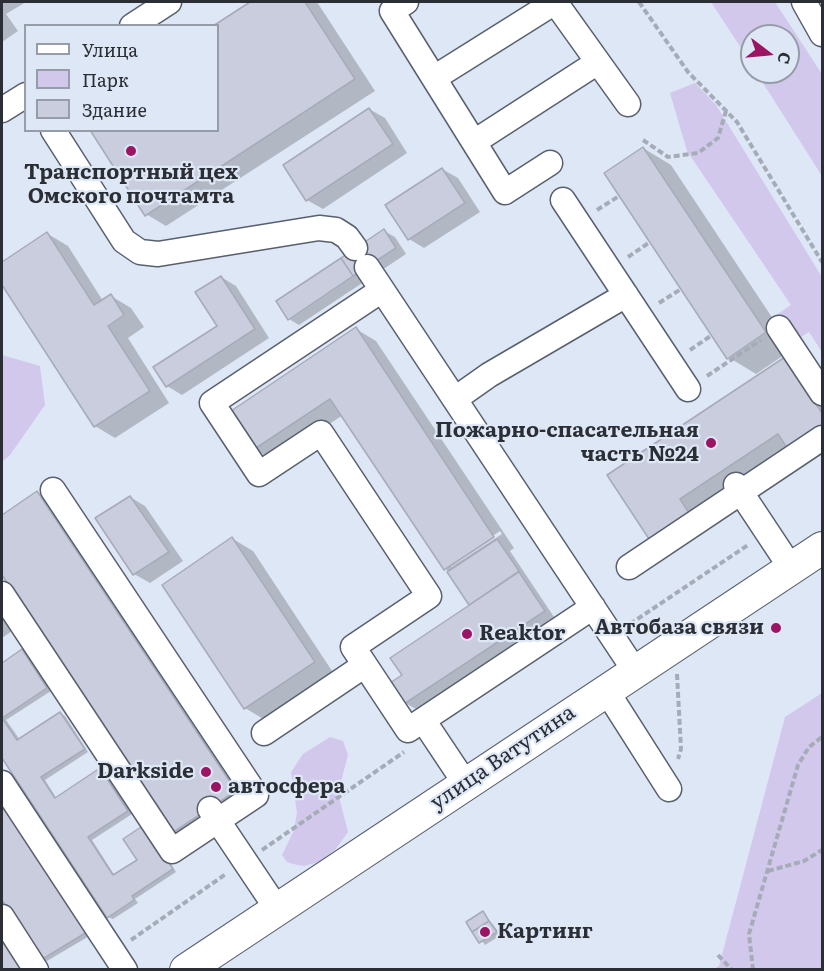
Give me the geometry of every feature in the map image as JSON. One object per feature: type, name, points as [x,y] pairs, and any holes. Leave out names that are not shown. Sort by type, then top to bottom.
[{"type":"main road","name":"улица Ватутина","points":[[186,969],[822,548]]},
{"type":"street","points":[[135,24],[169,2]]},
{"type":"street","points":[[406,2],[392,11],[505,192],[550,163]]},
{"type":"street","points":[[434,78],[555,2],[628,104]]},
{"type":"street","points":[[804,2],[822,34]]},
{"type":"street","points":[[474,142],[598,62]]},
{"type":"street","points":[[2,110],[24,96]]},
{"type":"street","points":[[54,132],[124,241],[140,252],[158,254],[319,228],[336,230],[347,237],[635,671]]},
{"type":"street","points":[[563,200],[688,389]]},
{"type":"street","points":[[382,290],[212,403],[259,474],[321,433],[429,596],[353,647],[365,666],[408,730],[593,607]]},
{"type":"street","points":[[455,399],[489,375],[626,295]]},
{"type":"street","points":[[779,328],[822,393]]},
{"type":"street","points":[[629,567],[738,489],[822,438]]},
{"type":"street","points":[[738,489],[791,568]]},
{"type":"street","points":[[2,594],[172,851],[214,814],[256,795],[53,490]]},
{"type":"street","points":[[264,733],[365,666]]},
{"type":"street","points":[[606,690],[669,789]]},
{"type":"street","points":[[423,720],[465,783]]},
{"type":"street","points":[[2,783],[125,969]]},
{"type":"street","points":[[214,814],[277,909]]},
{"type":"street","points":[[2,917],[36,969]]},
{"type":"path","points":[[639,2],[688,72],[737,122],[822,262]]},
{"type":"path","points":[[643,140],[668,157],[698,153],[718,138],[726,111]]},
{"type":"path","points":[[623,260],[650,242]]},
{"type":"path","points":[[654,307],[681,289]]},
{"type":"path","points":[[688,389],[779,328]]},
{"type":"path","points":[[684,353],[712,335]]},
{"type":"path","points":[[611,636],[767,532]]},
{"type":"path","points":[[669,789],[681,748],[677,670]]},
{"type":"path","points":[[753,969],[749,934],[798,765],[809,747],[822,737]]},
{"type":"path","points":[[767,872],[804,861],[822,850]]},
{"type":"path","points":[[718,955],[732,969]]},
{"type":"green space","points":[[711,2],[775,2],[789,24],[740,24],[740,47]]},
{"type":"green space","points":[[800,40],[822,74],[822,176],[764,84],[800,84]]},
{"type":"green space","points":[[695,83],[716,105],[822,277],[822,352],[809,332],[793,342],[775,316],[791,305],[687,151],[670,93]]},
{"type":"green space","points":[[2,355],[40,366],[45,405],[10,455],[2,462]]},
{"type":"green space","points":[[822,693],[822,969],[714,969],[719,966],[785,717]]},
{"type":"green space","points":[[330,737],[343,741],[348,755],[338,793],[348,832],[335,850],[319,862],[304,866],[293,864],[287,862],[282,855],[294,830],[297,813],[291,772],[303,754]]},
{"type":"building","points":[[250,2],[305,2],[355,79],[145,216],[91,132],[219,132],[219,24],[216,24]]},
{"type":"building","points":[[369,108],[393,144],[306,201],[283,165]]},
{"type":"building","points":[[643,147],[766,332],[727,359],[604,173]]},
{"type":"building","points":[[442,168],[465,203],[408,240],[385,205]]},
{"type":"building","points":[[384,229],[396,248],[353,276],[341,258]]},
{"type":"building","points":[[47,232],[94,305],[111,294],[124,315],[108,326],[150,391],[94,427],[2,285],[2,262]]},
{"type":"building","points":[[341,258],[353,276],[288,320],[276,301]]},
{"type":"building","points":[[221,276],[255,329],[166,387],[153,367],[217,326],[195,292]]},
{"type":"building","points":[[356,327],[494,537],[444,570],[330,399],[253,450],[228,413]]},
{"type":"building","name":"Пожарно-спасательная часть №24","points":[[785,357],[822,413],[822,428],[789,451],[778,434],[680,499],[689,513],[649,539],[607,475]]},
{"type":"building","points":[[37,491],[236,791],[172,833],[2,575],[2,515]]},
{"type":"building","points":[[130,496],[169,552],[133,575],[95,518]]},
{"type":"building","points":[[232,537],[315,662],[244,709],[162,585]]},
{"type":"building","points":[[497,539],[519,571],[469,605],[447,572]]},
{"type":"building","name":"Reaktor","points":[[519,572],[545,611],[404,704],[390,683],[402,675],[390,658]]},
{"type":"building","points":[[22,649],[47,688],[2,718],[2,663]]},
{"type":"building","points":[[60,712],[85,749],[41,777],[55,798],[100,768],[128,811],[88,837],[113,875],[137,860],[123,839],[144,825],[173,869],[132,896],[134,900],[107,918],[2,758],[2,718],[17,740]]},
{"type":"building","points":[[2,803],[87,932],[41,960],[2,900]]},
{"type":"building","points":[[483,911],[489,921],[472,932],[466,922]]},
{"type":"building","name":"Картинг","points":[[489,921],[497,932],[479,943],[472,932]]},
{"type":"building","points":[[2,932],[26,969],[2,970]]},
{"type":"place","name":"Транспортный цех Омского почтамта","points":[[131,151]]},
{"type":"place","name":"Пожарно-спасательная часть №24","points":[[711,443]]},
{"type":"place","name":"Автобаза связи","points":[[776,628]]},
{"type":"place","name":"Reaktor","points":[[467,634]]},
{"type":"place","name":"Darkside","points":[[206,772]]},
{"type":"place","name":"автосфера","points":[[216,787]]},
{"type":"place","name":"Картинг","points":[[485,932]]}]
